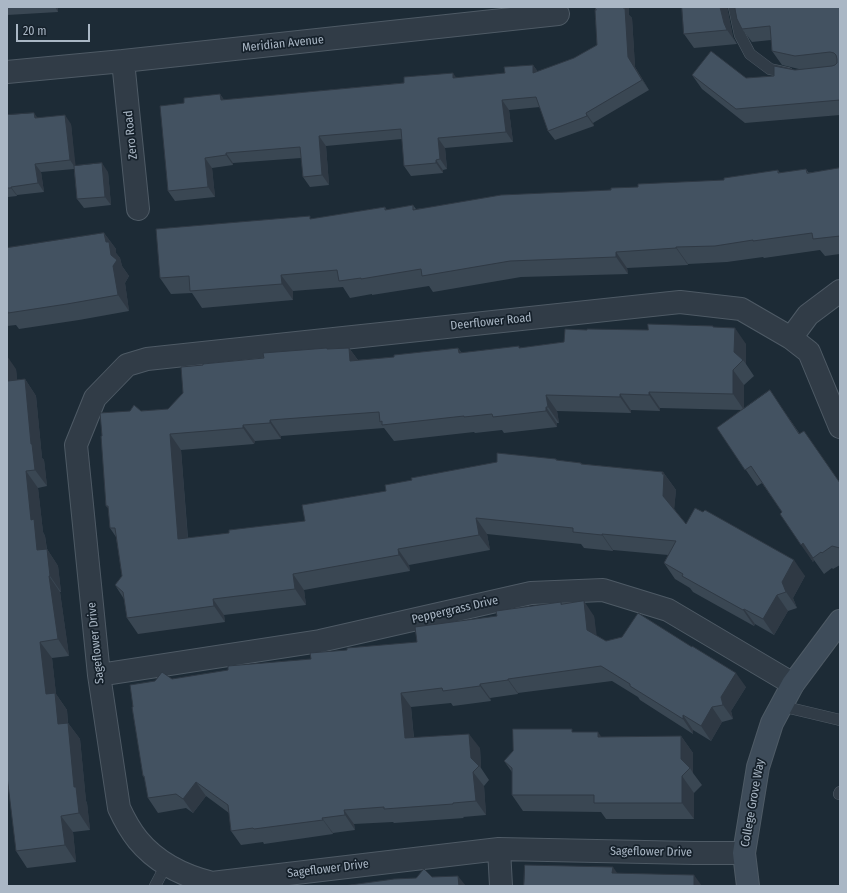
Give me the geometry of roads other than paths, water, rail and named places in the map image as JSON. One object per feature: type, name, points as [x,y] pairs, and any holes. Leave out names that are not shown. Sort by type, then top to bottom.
[{"type":"street","name":"Meridian Avenue","points":[[7,72],[123,61],[558,14]]},
{"type":"street","name":"Zero Road","points":[[123,61],[138,209]]},
{"type":"street","points":[[791,338],[808,315],[840,291]]},
{"type":"street","name":"Deerflower Road","points":[[95,398],[127,365],[147,359],[680,302],[740,309],[791,338],[809,352],[840,427]]},
{"type":"street","name":"Sageflower Drive","points":[[95,398],[76,444],[99,675],[119,808],[127,825],[138,840],[151,854],[166,865],[180,873],[212,883],[499,849],[744,853]]},
{"type":"street","name":"Peppergrass Drive","points":[[99,675],[320,641],[531,593],[603,590],[668,610],[793,684]]},
{"type":"street","name":"College Grove Way","points":[[748,886],[744,853],[758,767],[772,723],[793,684],[840,622]]},
{"type":"street","points":[[499,849],[500,886]]},
{"type":"lane","points":[[734,7],[740,35],[750,54],[770,69],[797,75]]},
{"type":"lane","points":[[781,706],[840,720]]},
{"type":"lane","points":[[155,886],[166,865]]}]
